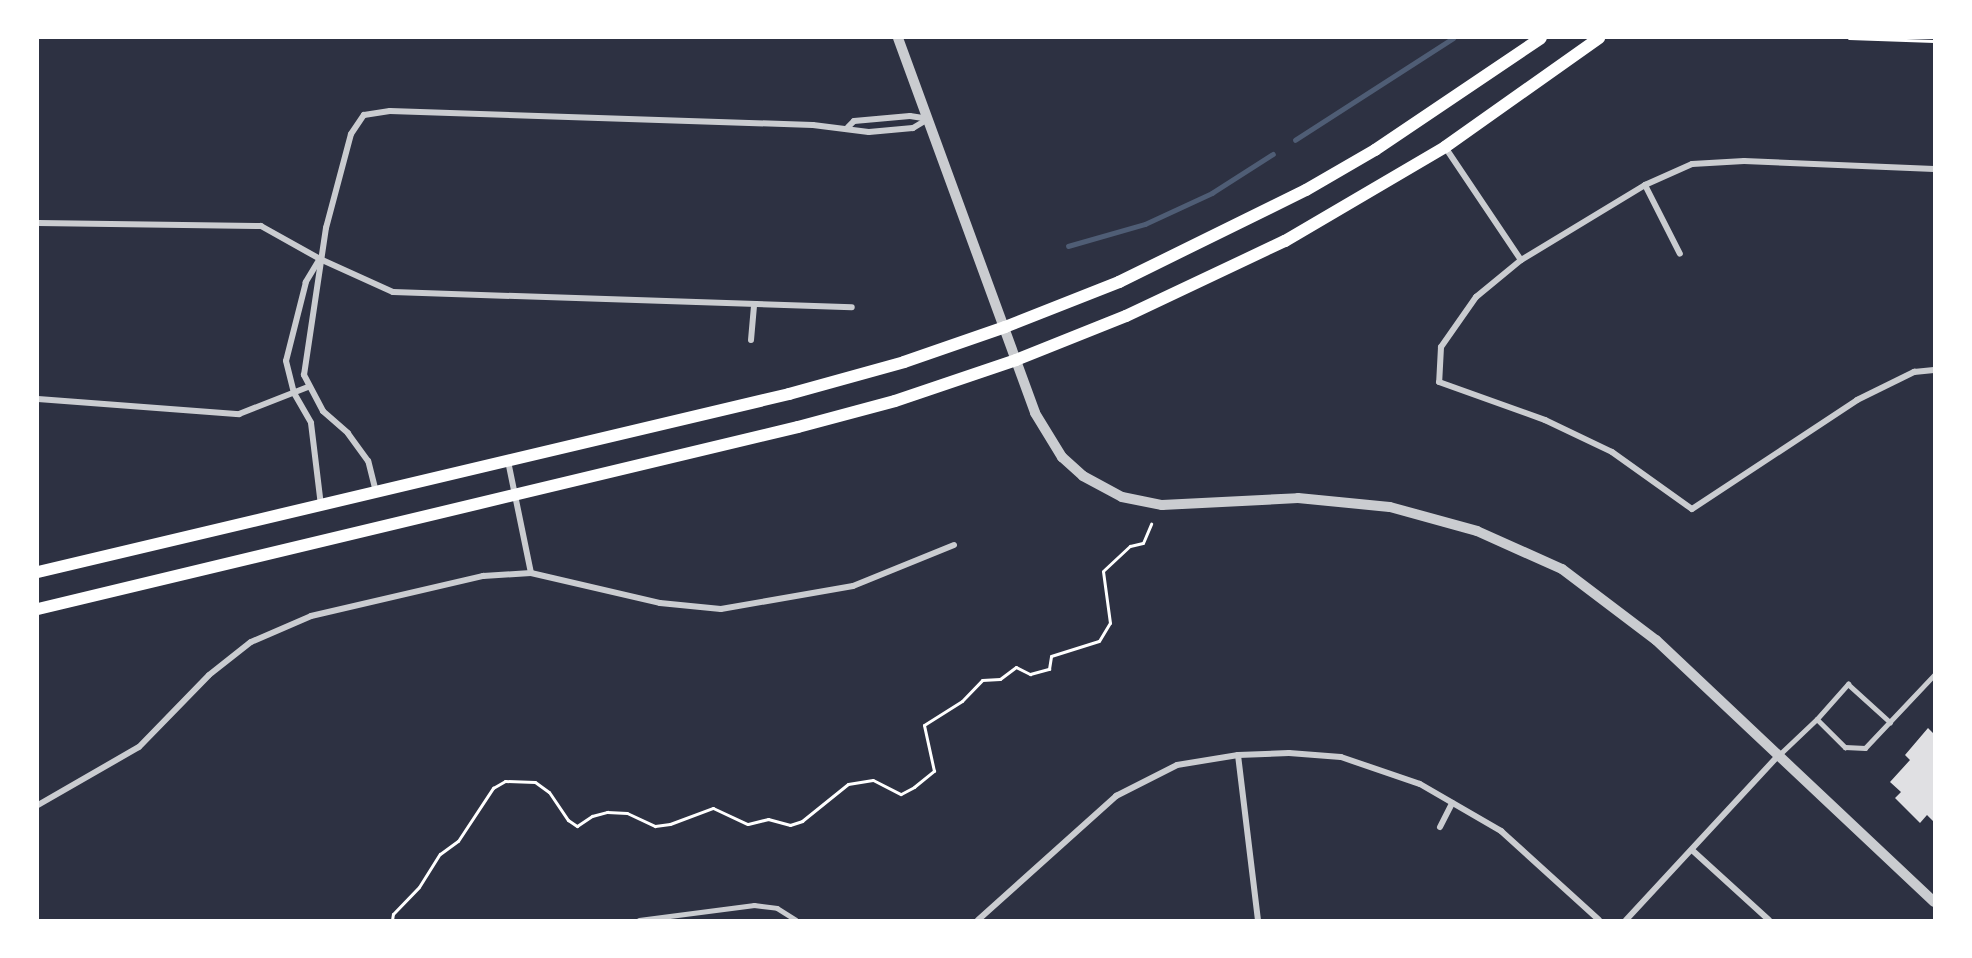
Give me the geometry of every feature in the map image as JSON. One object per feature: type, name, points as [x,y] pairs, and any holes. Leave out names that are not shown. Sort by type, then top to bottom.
[{"type":"main road","points":[[38,572],[789,394],[904,362],[1005,327],[1119,282],[1306,190],[1375,150],[1541,38]]},
{"type":"main road","points":[[38,609],[515,496],[884,404],[1016,360],[1222,273],[1393,180],[1445,147],[1599,38]]},
{"type":"street","points":[[898,38],[1016,360],[1048,437],[1076,470],[1106,489],[1162,506],[1298,498],[1390,507],[1477,531],[1562,569],[1656,640],[1776,758],[1935,902]]},
{"type":"street","points":[[376,492],[368,461],[308,387],[305,356],[320,278],[320,259],[351,134],[364,116],[390,111],[848,127],[855,131],[913,128],[928,119]]},
{"type":"street","points":[[848,127],[854,121],[910,116],[928,119]]},
{"type":"street","points":[[1445,147],[1521,260]]},
{"type":"street","points":[[1935,169],[1744,161],[1692,164],[1644,185],[1521,260],[1476,297],[1441,347],[1439,382],[1545,420],[1612,452],[1692,508],[1857,399],[1914,372],[1935,370]]},
{"type":"street","points":[[1644,185],[1680,254]]},
{"type":"street","points":[[38,223],[261,226],[320,259],[393,292],[852,307]]},
{"type":"street","points":[[320,259],[306,282],[289,340],[286,361],[294,393],[311,423],[321,506]]},
{"type":"street","points":[[751,340],[754,304]]},
{"type":"street","points":[[38,399],[239,414],[308,387]]},
{"type":"street","points":[[508,461],[531,573]]},
{"type":"street","points":[[38,805],[139,747],[209,675],[251,642],[311,616],[483,576],[531,573],[660,603],[721,609],[853,586],[954,545]]},
{"type":"street","points":[[978,921],[1116,796],[1178,765],[1238,756],[1288,753],[1341,757],[1420,784],[1501,831],[1599,921]]},
{"type":"street","points":[[1238,756],[1258,921]]},
{"type":"street","points":[[1626,921],[1776,758]]},
{"type":"street","points":[[1440,827],[1452,802]]},
{"type":"street","points":[[1692,850],[1768,921]]},
{"type":"lane","points":[[1817,719],[1845,747],[1865,748],[1935,675]]},
{"type":"lane","points":[[1776,758],[1817,719],[1848,684],[1890,722]]},
{"type":"lane","points":[[639,921],[754,905],[777,908],[796,921]]},
{"type":"path","points":[[1849,38],[1935,41]]},
{"type":"path","points":[[392,921],[393,914],[419,887],[440,854],[458,841],[493,788],[505,781],[535,782],[549,792],[568,820],[577,826],[592,816],[607,812],[627,813],[655,826],[670,824],[713,808],[748,824],[768,819],[790,825],[802,821],[848,784],[873,780],[901,794],[914,788],[934,771],[924,725],[962,701],[982,680],[1000,679],[1016,667],[1030,674],[1049,669],[1051,656],[1098,641],[1110,623],[1103,571],[1130,546],[1143,543],[1151,524]]},
{"type":"building","points":[[1928,728],[1934,734],[1934,822],[1927,815],[1920,823],[1895,798],[1901,792],[1890,782],[1910,760],[1905,755]]},
{"type":"waterway","points":[[1295,140],[1453,38]]},
{"type":"waterway","points":[[1068,246],[1145,224],[1212,193],[1273,154]]}]
